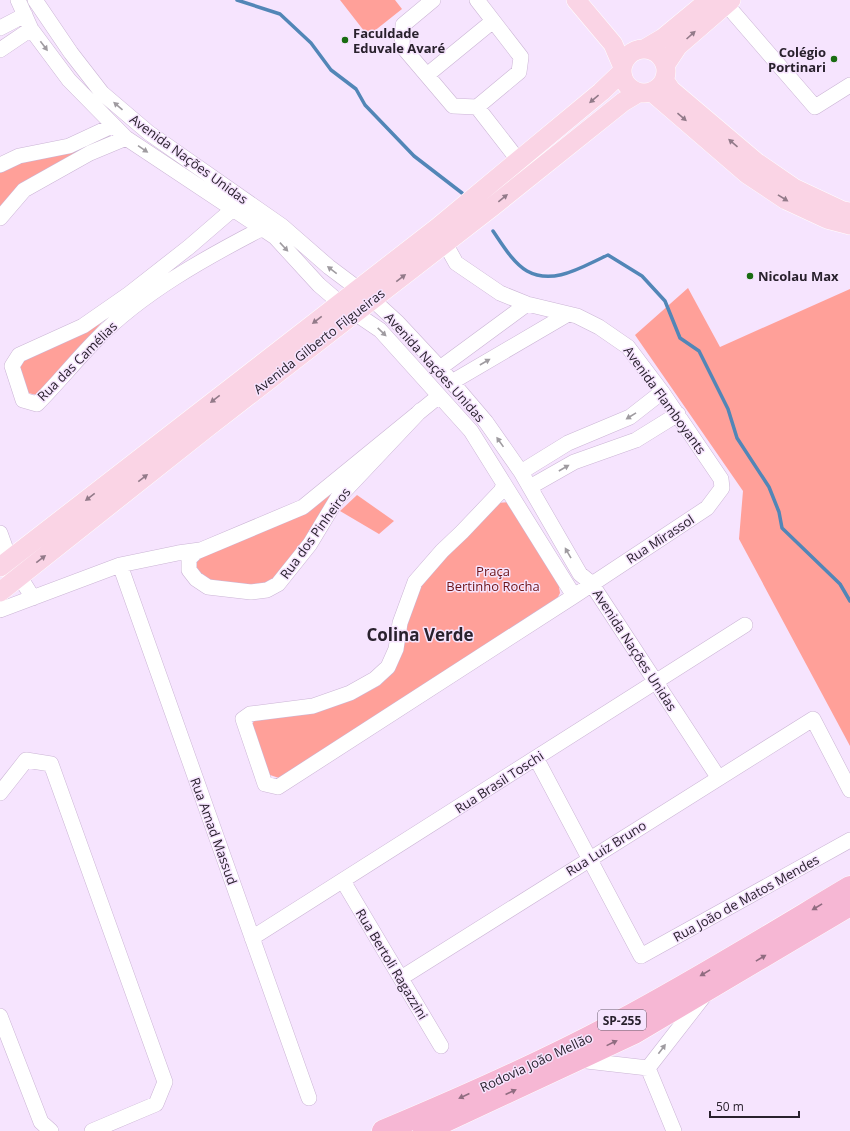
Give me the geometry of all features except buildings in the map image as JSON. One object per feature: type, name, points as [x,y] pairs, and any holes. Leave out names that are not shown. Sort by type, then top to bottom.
[{"type":"highway","name":"Rodovia João Mellão","points":[[382,1131],[439,1108],[617,1023],[702,975],[850,887]]},
{"type":"highway","name":"Rodovia João Mellão","points":[[424,1131],[634,1033],[850,905]]},
{"type":"main road","points":[[576,0],[613,44],[622,68],[625,82],[629,88],[655,82],[671,90],[786,200],[827,219],[850,225]]},
{"type":"main road","points":[[591,0],[622,36],[634,46],[653,50],[660,55],[655,82]]},
{"type":"main road","points":[[622,68],[631,52],[663,38],[722,1]]},
{"type":"main road","name":"Avenida Gilberto Filgueiras","points":[[203,420],[340,303],[365,294],[440,236],[565,149],[623,102],[655,82],[678,46],[722,1]]},
{"type":"main road","name":"Avenida Gilberto Filgueiras","points":[[440,236],[519,161],[601,92],[622,68]]},
{"type":"main road","points":[[553,132],[565,149]]},
{"type":"main road","points":[[751,168],[843,211],[850,212]]},
{"type":"main road","name":"Avenida Gilberto Filgueiras","points":[[0,592],[10,568],[203,420],[356,313],[365,294]]},
{"type":"street","name":"Avenida Nações Unidas","points":[[18,0],[31,29],[69,80],[112,126],[126,138],[275,237],[319,285],[340,303],[380,330],[471,432],[574,596]]},
{"type":"street","name":"Avenida Nações Unidas","points":[[35,0],[71,53],[102,93],[148,133],[245,198],[282,226],[328,267],[365,294],[440,368],[486,422],[521,472],[580,574],[592,583],[718,777]]},
{"type":"street","points":[[433,0],[403,25],[402,46],[453,106],[477,107],[519,72],[521,57],[477,0]]},
{"type":"street","points":[[722,1],[816,107],[850,85]]},
{"type":"street","points":[[0,28],[25,15]]},
{"type":"street","points":[[427,75],[493,21]]},
{"type":"street","points":[[0,50],[31,29]]},
{"type":"street","points":[[477,107],[519,161]]},
{"type":"street","points":[[0,165],[19,156],[69,146],[112,126]]},
{"type":"street","points":[[0,218],[24,190],[90,153],[126,138]]},
{"type":"street","name":"Rua das Camélias","points":[[245,198],[183,252],[83,326],[19,355],[12,366],[24,400],[37,404],[97,338],[136,304],[224,248],[261,229]]},
{"type":"street","name":"Avenida Flamboyants","points":[[440,236],[456,263],[500,293],[527,304],[578,316],[599,326],[628,347],[678,414],[721,479],[722,488]]},
{"type":"street","points":[[440,368],[527,304]]},
{"type":"street","points":[[452,382],[568,314]]},
{"type":"street","points":[[521,472],[568,443],[630,418],[662,392]]},
{"type":"street","name":"Rua dos Pinheiros","points":[[421,410],[337,499],[310,544],[278,584],[267,590],[251,592],[208,586],[196,579],[189,570],[189,559],[200,550],[303,507],[421,410],[439,396]]},
{"type":"street","points":[[530,487],[574,462],[636,440],[678,414]]},
{"type":"street","points":[[504,484],[501,491],[442,551],[415,582],[400,623],[396,649],[388,667],[375,679],[350,694],[313,706],[250,714],[243,719],[265,784],[278,787],[592,583]]},
{"type":"street","name":"Rua Mirassol","points":[[592,583],[707,508],[722,488]]},
{"type":"street","points":[[0,533],[10,568],[32,598]]},
{"type":"street","name":"Rua dos Pinheiros","points":[[0,610],[120,565],[178,552],[200,550]]},
{"type":"street","name":"Rua Amad Massud","points":[[120,565],[309,1098]]},
{"type":"street","name":"Rua Brasil Toschi","points":[[252,938],[745,625]]},
{"type":"street","name":"Rua Luiz Bruno","points":[[401,978],[718,777],[813,719],[850,790]]},
{"type":"street","points":[[536,758],[588,859]]},
{"type":"street","points":[[0,793],[26,760],[51,764],[165,1082],[156,1104],[92,1131]]},
{"type":"street","name":"Rua João de Matos Mendes","points":[[588,859],[641,956],[850,840]]},
{"type":"street","name":"Rua Bertoli Ragazzini","points":[[343,881],[441,1046]]},
{"type":"street","points":[[648,1068],[710,989]]},
{"type":"street","points":[[0,1016],[42,1122],[51,1131]]},
{"type":"street","points":[[577,1060],[648,1068]]},
{"type":"street","points":[[648,1068],[674,1131]]},
{"type":"green space","points":[[340,0],[395,0],[402,9],[368,36]]},
{"type":"green space","points":[[79,151],[0,209],[0,172],[18,163]]},
{"type":"green space","points":[[688,288],[720,347],[850,289],[850,746],[739,539],[743,491],[635,335]]},
{"type":"green space","points":[[102,322],[37,395],[28,393],[19,370],[23,361]]},
{"type":"green space","points":[[384,445],[308,542],[266,587],[209,584],[192,569],[198,555],[304,509]]},
{"type":"green space","points":[[357,495],[394,521],[379,534],[340,511]]},
{"type":"green space","name":"Praça Bertinho Rocha","points":[[510,502],[558,581],[560,593],[556,601],[279,778],[267,774],[251,729],[254,720],[329,708],[358,697],[380,685],[393,670],[407,607],[420,583],[497,503]]},
{"type":"waterway","points":[[237,0],[280,14],[311,43],[331,70],[356,89],[365,105],[414,156],[462,193]]},
{"type":"waterway","points":[[493,231],[517,263],[522,268],[537,275],[548,276],[568,273],[608,255],[642,276],[665,301],[680,338],[699,351],[728,409],[737,438],[769,487],[779,512],[782,528],[840,584],[850,601]]},
{"type":"place","name":"Faculdade Eduvale Avaré","points":[[345,40]]},
{"type":"place","name":"Colégio Portinari","points":[[834,59]]},
{"type":"place","name":"Nicolau Max","points":[[750,276]]},
{"type":"district","name":"Colina Verde","points":[[420,634]]}]
